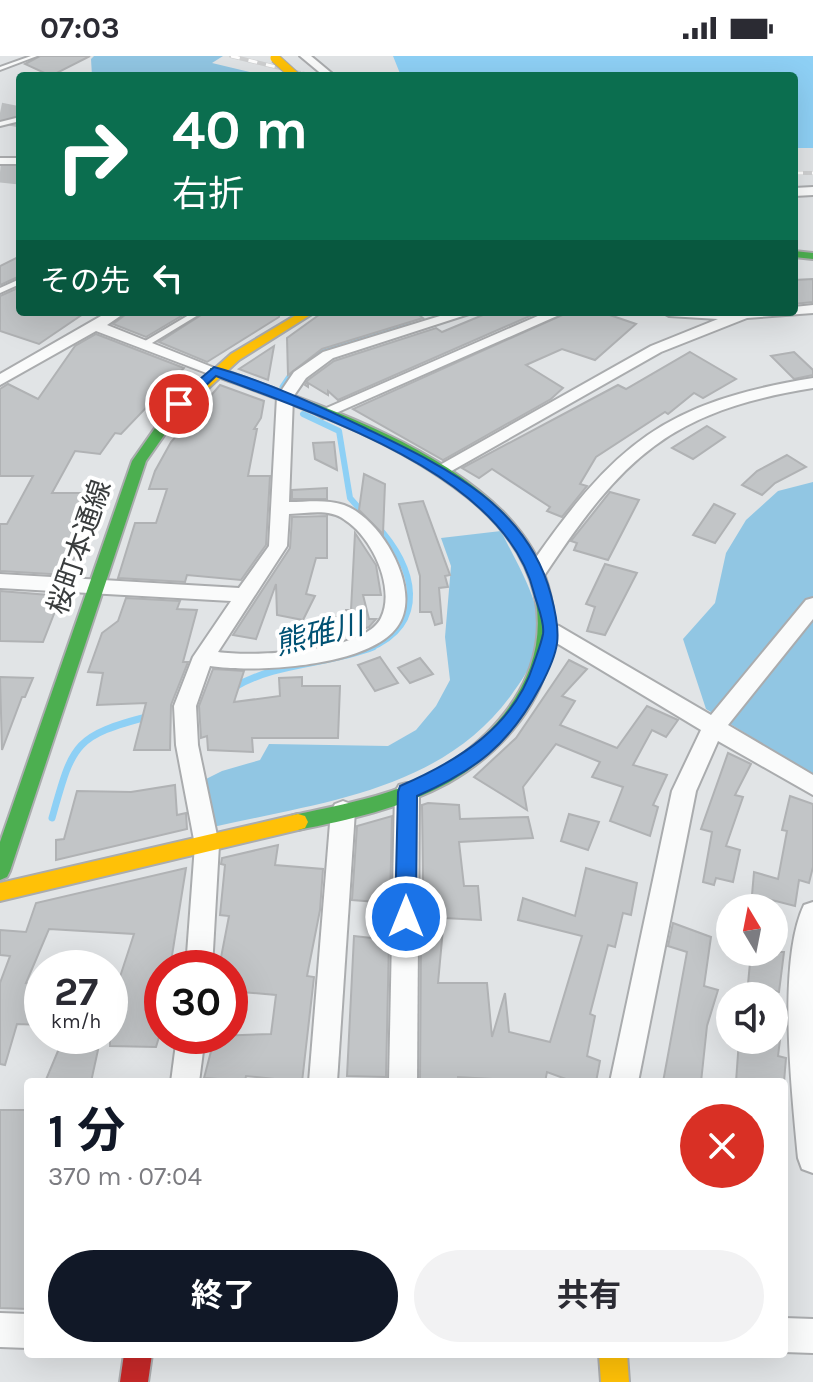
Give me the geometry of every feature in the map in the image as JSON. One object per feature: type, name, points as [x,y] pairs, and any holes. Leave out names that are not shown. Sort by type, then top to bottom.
[{"type":"main road","points":[[274,57],[291,72]]},
{"type":"main road","name":"桜町本通線","points":[[0,871],[7,834],[139,461],[167,417],[214,371],[256,341],[302,316]]},
{"type":"main road","points":[[0,892],[207,845],[407,792],[455,771],[500,734],[518,712],[540,672],[552,631],[537,571],[524,545],[495,511],[440,470],[323,413],[214,371]]},
{"type":"main road","points":[[134,1382],[137,1358]]},
{"type":"main road","points":[[613,1358],[615,1382]]},
{"type":"street","points":[[305,56],[325,72]]},
{"type":"street","points":[[804,192],[813,207]]},
{"type":"street","points":[[0,380],[112,316]]},
{"type":"street","points":[[200,950],[207,845],[187,745],[185,706],[203,657],[278,546],[283,508],[285,397],[300,375],[328,355],[455,316]]},
{"type":"street","points":[[323,413],[550,316]]},
{"type":"street","points":[[440,470],[656,349],[739,316]]},
{"type":"street","points":[[96,326],[214,371]]},
{"type":"street","points":[[537,571],[598,486],[642,445],[684,419],[728,400],[813,383]]},
{"type":"street","points":[[203,657],[252,663],[312,654],[371,638],[390,624],[395,595],[391,569],[382,548],[339,509],[283,508]]},
{"type":"street","points":[[0,581],[245,595]]},
{"type":"street","points":[[625,1078],[684,791],[713,728],[813,605]]},
{"type":"street","points":[[552,631],[813,786]]},
{"type":"street","points":[[403,1078],[407,792]]},
{"type":"street","points":[[323,1078],[343,811]]},
{"type":"street","points":[[813,913],[804,954],[804,1045],[813,1158]]},
{"type":"street","points":[[186,1078],[189,1054]]},
{"type":"street","points":[[0,1330],[24,1331]]},
{"type":"street","points":[[788,1335],[813,1336]]},
{"type":"lane","points":[[0,69],[35,56]]},
{"type":"lane","points":[[144,344],[185,316]]},
{"type":"shaded area","points":[[94,56],[223,56],[212,63],[250,72],[92,72],[91,59]]},
{"type":"shaded area","points":[[393,56],[813,56],[813,148],[798,148],[798,72],[399,72]]},
{"type":"shaded area","points":[[813,482],[813,775],[706,709],[683,639],[715,603],[726,553],[746,520],[778,491]]},
{"type":"shaded area","points":[[501,531],[533,598],[539,640],[521,682],[484,727],[451,752],[377,788],[337,800],[213,827],[204,780],[222,771],[260,760],[269,744],[388,746],[416,730],[436,706],[450,680],[445,637],[451,566],[441,538]]},
{"type":"building","points":[[40,56],[90,56],[59,72],[42,72],[25,64]]},
{"type":"building","points":[[16,258],[16,278],[0,285],[0,266]]},
{"type":"building","points":[[813,279],[813,302],[798,304],[798,280]]},
{"type":"building","points":[[16,289],[16,316],[80,316],[39,344],[0,331],[0,296]]},
{"type":"building","points":[[124,316],[181,316],[146,337],[113,324]]},
{"type":"building","points":[[200,316],[279,316],[207,362],[159,342]]},
{"type":"building","points":[[317,316],[423,318],[322,349],[288,375],[287,338]]},
{"type":"building","points":[[480,316],[530,316],[338,400],[328,391],[328,395],[308,383],[308,387],[305,385],[334,361],[436,328],[442,332]]},
{"type":"building","points":[[560,316],[613,316],[636,324],[595,360],[562,349],[526,365],[563,388],[551,399],[443,460],[353,409]]},
{"type":"building","points":[[96,334],[184,368],[121,434],[115,433],[100,454],[75,451],[52,493],[88,493],[77,525],[83,525],[73,551],[77,551],[67,575],[0,571],[0,524],[7,524],[33,476],[0,476],[0,389],[8,384],[38,399],[75,346]]},
{"type":"building","points":[[274,346],[268,380],[239,369]]},
{"type":"building","points":[[690,352],[736,379],[703,398],[694,393],[668,414],[665,412],[596,457],[580,484],[587,486],[562,517],[547,511],[550,507],[492,469],[479,478],[462,468],[618,385],[626,389]]},
{"type":"building","points":[[794,352],[813,370],[813,375],[794,379],[771,356]]},
{"type":"building","points":[[220,385],[264,401],[261,418],[254,429],[257,429],[248,476],[270,476],[266,545],[241,580],[187,575],[185,582],[118,578],[135,523],[156,523],[167,489],[149,489],[155,471],[171,442]]},
{"type":"building","points":[[707,426],[725,437],[693,459],[672,448]]},
{"type":"building","points":[[334,442],[337,470],[315,459],[313,443]]},
{"type":"building","points":[[787,455],[806,467],[775,483],[762,495],[742,485],[757,471]]},
{"type":"building","points":[[364,474],[385,484],[383,534],[359,510]]},
{"type":"building","points":[[327,488],[327,499],[292,499],[292,490]]},
{"type":"building","points":[[610,492],[639,500],[608,560],[574,550],[577,543],[571,541]]},
{"type":"building","points":[[423,501],[450,575],[445,576],[448,587],[439,588],[442,623],[435,625],[431,612],[420,612],[420,576],[399,504]]},
{"type":"building","points":[[714,504],[735,514],[715,543],[693,535]]},
{"type":"building","points":[[327,516],[327,558],[316,558],[306,594],[315,596],[303,620],[277,615],[276,584],[256,639],[233,635],[290,548],[292,517]]},
{"type":"building","points":[[355,533],[376,565],[381,595],[363,595],[369,619],[376,619],[369,627],[339,636],[332,617],[345,618],[346,610],[351,610]]},
{"type":"building","points":[[605,564],[637,573],[605,635],[587,631],[595,607],[586,604]]},
{"type":"building","points":[[0,591],[61,596],[43,642],[0,641]]},
{"type":"building","points":[[126,598],[180,601],[177,609],[197,610],[183,662],[188,662],[171,705],[170,750],[134,750],[146,703],[97,705],[103,673],[88,672],[102,633],[118,621]]},
{"type":"building","points":[[380,657],[398,683],[375,691],[358,665]]},
{"type":"building","points":[[420,658],[433,674],[410,683],[398,668]]},
{"type":"building","points":[[569,660],[587,669],[562,696],[575,701],[560,725],[617,748],[647,706],[678,720],[666,737],[652,730],[633,765],[667,775],[653,805],[658,807],[650,836],[610,821],[623,787],[592,777],[600,762],[556,744],[523,787],[527,810],[474,777],[516,738]]},
{"type":"building","points":[[213,669],[244,671],[234,702],[280,696],[279,678],[302,677],[302,686],[340,686],[338,738],[252,738],[253,752],[208,750],[207,736],[201,738],[199,706]]},
{"type":"building","points":[[0,677],[33,678],[25,697],[22,697],[2,750]]},
{"type":"building","points":[[728,753],[751,764],[735,795],[743,797],[726,846],[740,850],[733,882],[716,878],[714,885],[703,882],[712,832],[701,829]]},
{"type":"building","points":[[175,785],[177,815],[186,813],[187,829],[56,860],[56,840],[64,839],[77,791],[131,792]]},
{"type":"building","points":[[790,796],[813,804],[813,867],[809,883],[799,880],[795,906],[788,904],[788,894],[752,894],[754,872],[778,879],[787,831],[782,830]]},
{"type":"building","points":[[422,805],[459,805],[460,819],[528,817],[533,838],[459,842],[464,886],[478,886],[481,920],[444,918],[438,983],[487,983],[492,1037],[505,993],[509,1032],[550,1042],[582,936],[518,920],[523,898],[575,916],[586,868],[637,883],[631,915],[623,913],[615,947],[608,945],[590,1014],[595,1016],[587,1056],[600,1061],[597,1078],[563,1078],[547,1072],[546,1078],[420,1078],[421,943],[424,943]]},
{"type":"building","points":[[569,814],[599,822],[588,850],[561,841]]},
{"type":"building","points":[[392,816],[390,903],[352,900],[357,826]]},
{"type":"building","points":[[278,845],[275,865],[323,869],[320,910],[307,976],[314,977],[302,1078],[204,1078],[210,1054],[248,1054],[248,1035],[271,1034],[276,995],[248,993],[248,950],[222,950],[229,916],[220,915],[225,865],[221,864],[222,858]]},
{"type":"building","points":[[186,868],[173,950],[144,950],[144,1047],[128,1046],[128,952],[134,934],[49,929],[40,950],[24,950],[24,1024],[17,1024],[5,1065],[0,1064],[0,983],[10,956],[0,955],[0,930],[26,932],[36,903]]},
{"type":"building","points":[[673,923],[711,937],[704,986],[716,989],[716,997],[707,1026],[701,1078],[664,1078],[687,952],[668,946]]},
{"type":"building","points":[[354,936],[389,940],[386,1077],[347,1076]]},
{"type":"building","points":[[750,966],[782,966],[780,982],[748,982]]},
{"type":"building","points":[[57,1054],[97,1054],[92,1078],[47,1078]]},
{"type":"building","points":[[738,1054],[778,1054],[786,1058],[784,1078],[736,1078]]},
{"type":"building","points":[[0,1110],[24,1110],[24,1309],[0,1308]]},
{"type":"waterway","name":"熊碓川","points":[[310,356],[409,326]]},
{"type":"waterway","name":"熊碓川","points":[[282,387],[294,369]]},
{"type":"waterway","name":"熊碓川","points":[[303,414],[339,431],[350,498],[365,515]]},
{"type":"waterway","name":"熊碓川","points":[[369,648],[388,638],[401,625],[408,610],[410,594],[400,559],[377,526]]},
{"type":"waterway","name":"熊碓川","points":[[369,648],[373,647]]},
{"type":"waterway","name":"熊碓川","points":[[233,688],[284,668],[369,648]]},
{"type":"waterway","name":"熊碓川","points":[[52,818],[65,774],[80,747],[105,730],[150,716]]},
{"type":"tunnel","points":[[0,113],[16,116]]},
{"type":"tunnel","points":[[0,172],[16,174]]},
{"type":"railway","points":[[231,56],[297,72]]},
{"type":"railway","points":[[798,173],[813,173]]},
{"type":"traffic: fast","points":[[798,254],[813,256]]},
{"type":"traffic: fast","points":[[214,371],[365,431],[440,470],[499,517],[526,552],[542,589],[547,625],[542,660],[529,694],[507,726],[478,754],[442,777],[407,793],[372,805],[298,822]]},
{"type":"traffic: fast","points":[[0,871],[139,461],[172,414]]},
{"type":"traffic: slow","points":[[275,58],[291,72]]},
{"type":"traffic: slow","points":[[172,414],[235,357],[302,316]]},
{"type":"traffic: slow","points":[[0,892],[298,822]]},
{"type":"traffic: slow","points":[[613,1358],[615,1382]]},
{"type":"traffic: jam","points":[[134,1382],[137,1358]]},
{"type":"route","points":[[179,404],[214,371],[323,413],[440,470],[473,492],[495,511],[524,545],[537,571],[552,631],[540,672],[518,712],[479,755],[424,787],[407,792],[406,917]]}]
